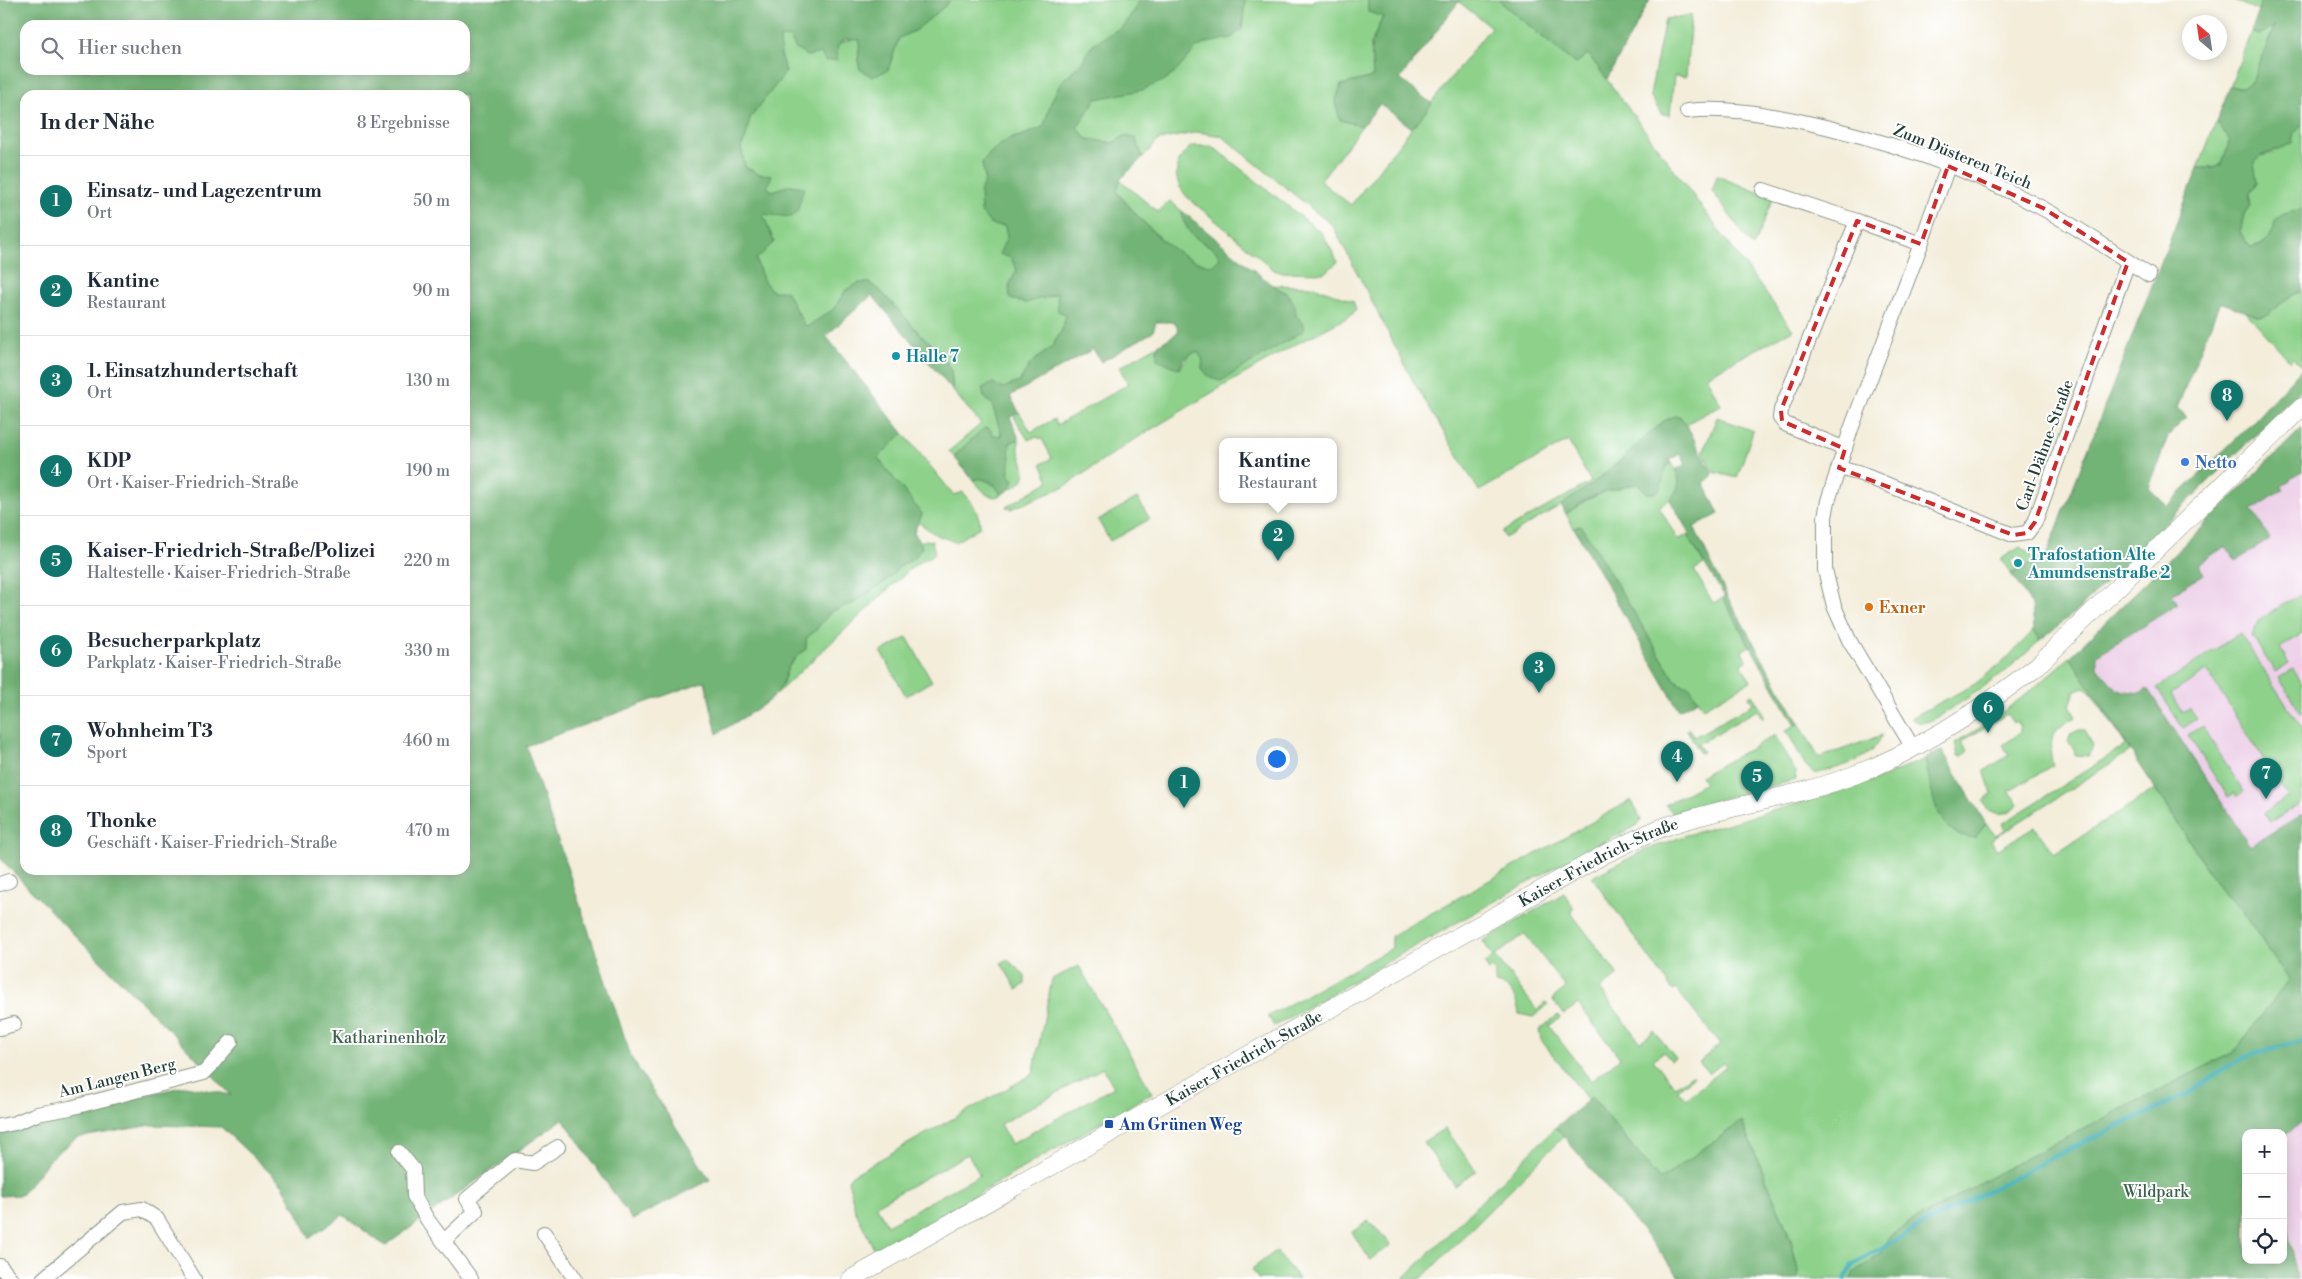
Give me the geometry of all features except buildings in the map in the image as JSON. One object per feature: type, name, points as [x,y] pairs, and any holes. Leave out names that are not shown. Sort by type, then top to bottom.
[{"type":"street","name":"Zum Düsteren Teich","points":[[1687,111],[1715,108],[1812,124],[1857,134],[1912,151],[2009,191],[2043,208],[2149,274]]},
{"type":"street","points":[[1913,748],[1839,620],[1830,590],[1824,557],[1825,517],[1844,449],[1921,244],[1948,166]]},
{"type":"street","points":[[1763,190],[1921,244]]},
{"type":"street","points":[[1844,449],[1785,424],[1780,418],[1780,414],[1857,222]]},
{"type":"street","name":"Carl-Dähne-Straße","points":[[1839,468],[1860,474],[2014,536],[2027,533],[2035,522],[2128,262]]},
{"type":"street","name":"Kaiser-Friedrich-Straße","points":[[851,1279],[1605,854],[1672,824],[1818,786],[1856,774],[1913,748],[1996,698],[2038,665],[2302,407]]},
{"type":"street","name":"Am Langen Berg","points":[[0,1126],[15,1123],[37,1114],[70,1108],[204,1073],[230,1042]]},
{"type":"street","points":[[444,1241],[476,1211],[467,1199],[515,1160],[533,1163],[558,1147]]},
{"type":"street","points":[[399,1152],[413,1169],[414,1196],[426,1219],[471,1279]]},
{"type":"street","points":[[43,1279],[123,1212],[142,1208],[157,1218],[194,1279]]},
{"type":"street","points":[[544,1233],[575,1279]]},
{"type":"street","points":[[0,1266],[11,1279]]},
{"type":"highlighted area","points":[[1948,166],[2043,208],[2128,262],[2035,522],[2027,533],[2013,535],[1839,468],[1845,449],[1782,421],[1781,410],[1857,221],[1921,244]]},
{"type":"shaded area","points":[[2302,428],[2302,938],[2075,652]]},
{"type":"shaded area","points":[[2302,1122],[2302,1279],[2297,1279],[2287,1219],[2287,1134]]},
{"type":"green space","name":"Katharinenholz","points":[[0,0],[950,0],[916,30],[899,38],[888,70],[872,77],[860,69],[858,61],[860,40],[846,39],[838,45],[837,60],[825,61],[821,53],[807,56],[796,49],[790,37],[780,39],[781,58],[786,72],[750,118],[746,137],[741,147],[745,167],[759,174],[772,175],[767,187],[772,191],[791,185],[804,187],[797,211],[792,217],[763,214],[774,242],[756,260],[763,280],[772,291],[786,291],[801,320],[807,327],[834,309],[846,290],[859,283],[869,283],[879,289],[921,335],[938,350],[951,371],[953,391],[872,295],[826,336],[903,433],[878,458],[922,514],[914,532],[922,547],[915,557],[900,566],[886,581],[854,603],[832,611],[814,632],[806,638],[806,649],[791,663],[778,692],[755,710],[717,734],[705,681],[526,746],[632,1059],[710,1180],[632,1220],[563,1119],[385,1246],[343,1215],[310,1238],[283,1185],[221,1127],[152,1125],[76,1138],[52,1157],[21,1195],[0,1196],[0,1132],[29,1126],[77,1110],[186,1086],[231,1095],[0,858]]},
{"type":"green space","points":[[950,0],[1138,0],[1136,8],[1122,27],[1093,44],[1081,63],[1061,82],[1051,102],[1044,126],[1032,133],[1008,139],[982,163],[985,179],[980,192],[1005,226],[1011,258],[1017,270],[1009,286],[1044,299],[1058,293],[1066,315],[1062,330],[1051,348],[1031,363],[1019,382],[984,397],[992,404],[1002,436],[993,435],[957,453],[955,458],[949,451],[981,424],[953,391],[951,371],[939,350],[921,335],[879,289],[869,283],[859,283],[846,290],[834,309],[807,327],[802,323],[798,312],[772,291],[763,280],[756,260],[774,242],[762,213],[797,211],[803,188],[791,185],[773,191],[767,187],[759,174],[745,167],[741,147],[746,137],[750,118],[786,72],[781,58],[779,39],[790,37],[796,49],[807,56],[846,41],[860,39],[858,61],[860,69],[888,70],[899,38],[916,30]]},
{"type":"green space","points":[[1138,0],[1245,0],[1242,29],[1231,38],[1206,43],[1196,48],[1175,73],[1163,81],[1142,90],[1096,99],[1077,127],[1087,139],[1113,143],[1125,136],[1135,138],[1143,157],[1120,180],[1117,192],[1126,203],[1147,226],[1173,248],[1186,257],[1200,263],[1213,265],[1220,258],[1210,246],[1193,236],[1185,223],[1182,211],[1272,285],[1290,297],[1294,304],[1296,316],[1303,322],[1303,331],[1221,381],[1210,378],[1202,368],[1203,360],[1198,352],[1186,357],[1179,369],[1157,359],[1158,345],[1179,332],[1175,322],[1156,322],[1153,332],[1101,362],[1093,349],[1010,396],[1019,412],[1010,417],[1019,439],[1010,443],[1008,473],[1014,480],[1010,489],[1001,495],[990,482],[982,479],[973,480],[955,458],[957,453],[984,428],[990,429],[993,435],[1002,436],[992,404],[984,397],[982,388],[993,383],[1003,388],[1019,382],[1031,363],[1051,348],[1062,330],[1066,315],[1058,311],[1057,293],[1026,303],[1010,299],[1009,286],[1017,270],[1011,258],[999,254],[1007,237],[1005,226],[991,225],[981,212],[980,192],[985,179],[982,163],[997,147],[1011,139],[1044,126],[1051,102],[1061,82],[1081,63],[1093,44],[1122,27],[1136,9]]},
{"type":"green space","points":[[1245,0],[1312,2],[1314,0],[1368,0],[1368,12],[1383,16],[1371,44],[1373,77],[1341,85],[1341,120],[1362,126],[1320,181],[1351,205],[1491,27],[1459,2],[1460,0],[1498,0],[1575,64],[1588,54],[1793,330],[1706,376],[1721,405],[1686,424],[1681,418],[1675,416],[1662,422],[1653,433],[1593,483],[1561,505],[1505,538],[1502,532],[1591,482],[1568,441],[1479,491],[1413,381],[1333,226],[1222,136],[1198,132],[1159,140],[1143,157],[1135,138],[1125,136],[1113,143],[1087,139],[1077,127],[1096,99],[1175,73],[1196,48],[1206,43],[1231,38],[1242,29]]},
{"type":"green space","points":[[1368,0],[1460,0],[1400,79],[1432,104],[1412,128],[1380,104],[1362,126],[1340,120],[1335,102],[1341,85],[1373,77],[1371,44],[1383,17],[1368,12]]},
{"type":"green space","points":[[1498,0],[1650,0],[1607,79],[1588,54],[1575,64]]},
{"type":"green space","points":[[2232,0],[2260,0],[2259,11]]},
{"type":"green space","points":[[2260,0],[2302,0],[2302,124],[2295,133],[2293,143],[2261,156],[2254,162],[2257,182],[2250,193],[2250,205],[2244,214],[2240,232],[2250,247],[2256,246],[2265,242],[2268,238],[2276,219],[2284,214],[2302,209],[2302,291],[2292,295],[2269,315],[2260,317],[2220,302],[2177,408],[2187,417],[2168,436],[2149,488],[2167,506],[2252,423],[2302,368],[2302,389],[2079,609],[2040,640],[2034,630],[2032,605],[2011,574],[2027,565],[2043,564],[2198,168],[2213,168],[2222,164],[2230,140],[2216,122],[2230,87],[2243,87],[2252,82],[2275,26],[2259,35],[2251,32],[2259,11]]},
{"type":"green space","points":[[1691,15],[1686,77],[1674,76],[1670,115],[1661,114],[1650,95],[1665,19]]},
{"type":"green space","points":[[2275,25],[2252,82],[2243,87],[2230,87],[2251,32],[2259,35]]},
{"type":"green space","points":[[2216,122],[2230,140],[2222,164],[2213,168],[2198,168]]},
{"type":"green space","points":[[2302,124],[2302,209],[2284,214],[2267,239],[2257,246],[2250,247],[2240,232],[2244,214],[2250,205],[2250,193],[2257,182],[2253,162],[2261,156],[2273,153]]},
{"type":"green space","points":[[1192,146],[1211,146],[1217,150],[1322,233],[1338,262],[1324,273],[1280,272],[1274,270],[1194,203],[1180,187],[1177,176],[1178,164],[1187,149]]},
{"type":"green space","points":[[1717,176],[1773,198],[1753,247],[1712,191]]},
{"type":"green space","points":[[1120,180],[1158,212],[1170,201],[1182,211],[1183,222],[1203,243],[1216,249],[1220,258],[1213,266],[1199,263],[1186,257],[1160,238],[1117,192]]},
{"type":"green space","points":[[1272,285],[1312,286],[1353,301],[1356,309],[1352,315],[1291,347],[1129,443],[1064,487],[1011,509],[1006,507],[1049,481],[1041,464],[1052,458],[1042,439],[1035,437],[1028,440],[1013,415],[1019,412],[1031,432],[1054,419],[1057,425],[1128,384],[1119,367],[1158,345],[1156,351],[1179,369],[1191,353],[1198,352],[1203,360],[1202,368],[1210,378],[1221,381],[1296,316],[1287,293]]},
{"type":"green space","points":[[2302,291],[2302,367],[2293,358],[2290,361],[2245,311],[2260,317],[2269,315],[2292,295]]},
{"type":"green space","points":[[1675,416],[1681,418],[1686,424],[1713,475],[1704,483],[1719,514],[1694,527],[1728,598],[1799,723],[1795,725],[1723,598],[1725,597],[1687,535],[1689,533],[1670,500],[1679,482],[1675,470],[1686,464],[1680,454],[1669,460],[1671,463],[1667,465],[1660,489],[1655,493],[1647,493],[1640,485],[1636,484],[1606,491],[1585,500],[1566,514],[1561,505],[1623,459],[1662,423]]},
{"type":"green space","points":[[1717,417],[1753,431],[1737,478],[1713,472],[1703,452]]},
{"type":"green space","name":"Wildpark","points":[[2302,428],[2302,472],[2281,486],[2283,490],[2252,510],[2270,539],[2236,561],[2226,546],[2198,564],[2204,574],[2172,594],[2178,604],[2097,655],[2097,667],[2117,690],[2140,693],[2147,688],[2250,846],[2302,814],[2302,1122],[2287,1134],[2287,1129],[2242,1129],[2242,1264],[2287,1264],[2287,1219],[2297,1279],[1851,1279],[1854,1272],[1881,1254],[1891,1234],[2016,1163],[2234,1052],[2288,980],[2240,907],[2225,896],[2070,657]]},
{"type":"green space","points":[[903,433],[954,495],[963,492],[966,495],[977,513],[980,527],[955,542],[936,535],[918,522],[922,514],[877,458]]},
{"type":"green space","points":[[1019,439],[1018,448],[1025,472],[1022,481],[1010,489],[1013,480],[1008,473],[1010,443]]},
{"type":"green space","points":[[1669,463],[1671,463],[1678,477],[1678,488],[1672,497],[1659,507],[1678,540],[1687,535],[1704,564],[1694,570],[1713,603],[1723,598],[1750,646],[1742,651],[1747,661],[1741,664],[1751,681],[1703,708],[1692,691],[1675,680],[1582,527],[1574,528],[1566,514],[1585,501],[1606,491],[1636,484],[1640,485],[1647,493],[1660,489],[1661,478]]},
{"type":"green space","points":[[981,478],[997,487],[1001,495],[995,497],[987,495],[973,480]]},
{"type":"green space","points":[[1137,498],[1150,519],[1110,541],[1098,520]]},
{"type":"green space","points":[[1582,527],[1675,680],[1689,686],[1698,700],[1679,710],[1574,528]]},
{"type":"green space","points":[[932,541],[935,554],[919,562],[908,571],[774,696],[782,685],[788,667],[797,655],[806,649],[806,638],[814,632],[832,610],[854,603],[886,581],[900,566],[915,557],[922,547],[920,542]]},
{"type":"green space","points":[[2020,547],[2043,564],[2027,565],[2020,555],[2010,561],[2017,571],[2011,574],[2001,559]]},
{"type":"green space","points":[[2302,593],[2302,634],[2280,648],[2289,663],[2275,672],[2252,636],[2258,621]]},
{"type":"green space","points":[[2034,630],[2040,640],[1981,689],[1930,721],[1924,723],[1911,718],[1975,684],[2006,659]]},
{"type":"green space","points":[[2240,633],[2302,729],[2302,802],[2270,822],[2264,813],[2288,797],[2207,671],[2171,694],[2182,713],[2190,708],[2197,719],[2183,728],[2157,688]]},
{"type":"green space","points":[[907,637],[932,681],[906,696],[881,652]]},
{"type":"green space","points":[[2070,657],[2089,680],[2130,751],[1991,840],[1997,850],[2035,827],[2054,854],[2155,789],[2225,896],[2240,907],[2289,980],[2234,1052],[2016,1163],[1891,1234],[1881,1254],[1854,1272],[1851,1279],[1797,1279],[1799,1274],[1791,1239],[1742,1121],[1660,1180],[1592,1097],[1588,1100],[1541,1040],[1539,1030],[1558,1015],[1560,1018],[1549,1026],[1591,1081],[1620,1058],[1578,1004],[1564,1014],[1552,999],[1566,988],[1525,934],[1495,956],[1537,1010],[1546,1003],[1548,1005],[1533,1017],[1519,1014],[1515,998],[1509,990],[1495,983],[1495,972],[1492,968],[1489,970],[1484,963],[1493,957],[1483,941],[1564,893],[1573,906],[1572,914],[1618,975],[1600,989],[1640,1042],[1654,1031],[1675,1057],[1671,1060],[1663,1052],[1653,1060],[1676,1087],[1692,1075],[1693,1077],[1678,1090],[1686,1099],[1726,1067],[1723,1063],[1709,1074],[1699,1062],[1720,1044],[1676,989],[1673,991],[1592,877],[1643,851],[1687,835],[1874,781],[1925,759],[1928,770],[1974,838],[1986,824],[1996,836],[2005,830],[2002,824],[2126,745],[2089,690],[2084,687],[2075,691],[2070,706],[2076,717],[2057,730],[2051,742],[2053,765],[2010,791],[2018,805],[2011,810],[2000,813],[1988,810],[1983,801],[1992,794],[1984,771],[2009,755],[2003,745],[2020,733],[2020,727],[2016,721],[2013,723],[2007,714],[1961,742],[1968,751],[1963,756],[1958,756],[1955,743],[2015,703]]},
{"type":"green space","points":[[2293,669],[2302,683],[2302,714],[2279,678]]},
{"type":"green space","points":[[1752,694],[1765,717],[1763,718],[1757,710],[1698,744],[1703,752],[1700,753],[1687,730],[1689,729],[1694,737],[1753,704],[1749,696]]},
{"type":"green space","points":[[1799,723],[1819,758],[1882,735],[1871,751],[1863,757],[1854,762],[1815,774],[1806,766],[1786,730]]},
{"type":"green space","points":[[2202,726],[2244,792],[2237,797],[2235,793],[2228,797],[2188,735]]},
{"type":"green space","points":[[2084,730],[2093,745],[2089,756],[2075,755],[2074,747],[2068,742],[2071,734]]},
{"type":"green space","points":[[1775,735],[1795,771],[1796,780],[1673,813],[1665,805],[1705,783],[1701,776]]},
{"type":"green space","points":[[1942,750],[1986,824],[1975,838],[1961,835],[1950,829],[1942,820],[1937,809],[1925,759]]},
{"type":"green space","points":[[1631,800],[1641,819],[1638,825],[1566,861],[1274,1026],[1268,1016],[1392,948],[1391,936]]},
{"type":"green space","points":[[1008,960],[1025,975],[1025,984],[1017,990],[1001,963]]},
{"type":"green space","points":[[1079,966],[1152,1093],[876,1253],[855,1210],[848,1180],[852,1175],[1033,1074],[1052,979]],"holes":[[[1103,1068],[1114,1087],[1011,1144],[1000,1124]],[[968,1154],[980,1175],[887,1225],[876,1205]]]},
{"type":"green space","points":[[1592,1097],[1660,1180],[1742,1121],[1790,1238],[1799,1274],[1797,1279],[1682,1279],[1556,1127]]},
{"type":"green space","points":[[1556,1127],[1564,1136],[1421,1279],[1403,1279]]},
{"type":"green space","points":[[1445,1128],[1476,1171],[1455,1186],[1423,1142]]},
{"type":"green space","points":[[1368,1221],[1380,1231],[1391,1245],[1370,1260],[1352,1232]]},
{"type":"green space","points":[[1276,1251],[1299,1279],[1258,1279],[1252,1269]]},
{"type":"waterway","points":[[1845,1279],[1852,1265],[1924,1224],[2063,1152],[2188,1094],[2223,1069],[2254,1053],[2302,1041]]},
{"type":"place","name":"Halle 7","points":[[896,356]]},
{"type":"place","name":"Thonke","points":[[2227,421]]},
{"type":"place","name":"Netto","points":[[2185,462]]},
{"type":"place","name":"Kantine","points":[[1278,561]]},
{"type":"place","name":"Trafostation Alte Amundsenstraße 2","points":[[2018,563]]},
{"type":"place","name":"Exner","points":[[1869,607]]},
{"type":"place","name":"1. Einsatzhundertschaft","points":[[1539,693]]},
{"type":"place","name":"Besucherparkplatz","points":[[1988,733]]},
{"type":"place","name":"KDP","points":[[1677,782]]},
{"type":"place","name":"Wohnheim T3","points":[[2266,799]]},
{"type":"place","name":"Kaiser-Friedrich-Straße/Polizei","points":[[1757,802]]},
{"type":"place","name":"Einsatz- und Lagezentrum","points":[[1184,808]]},
{"type":"place","name":"Am Grünen Weg","points":[[1109,1124]]}]
